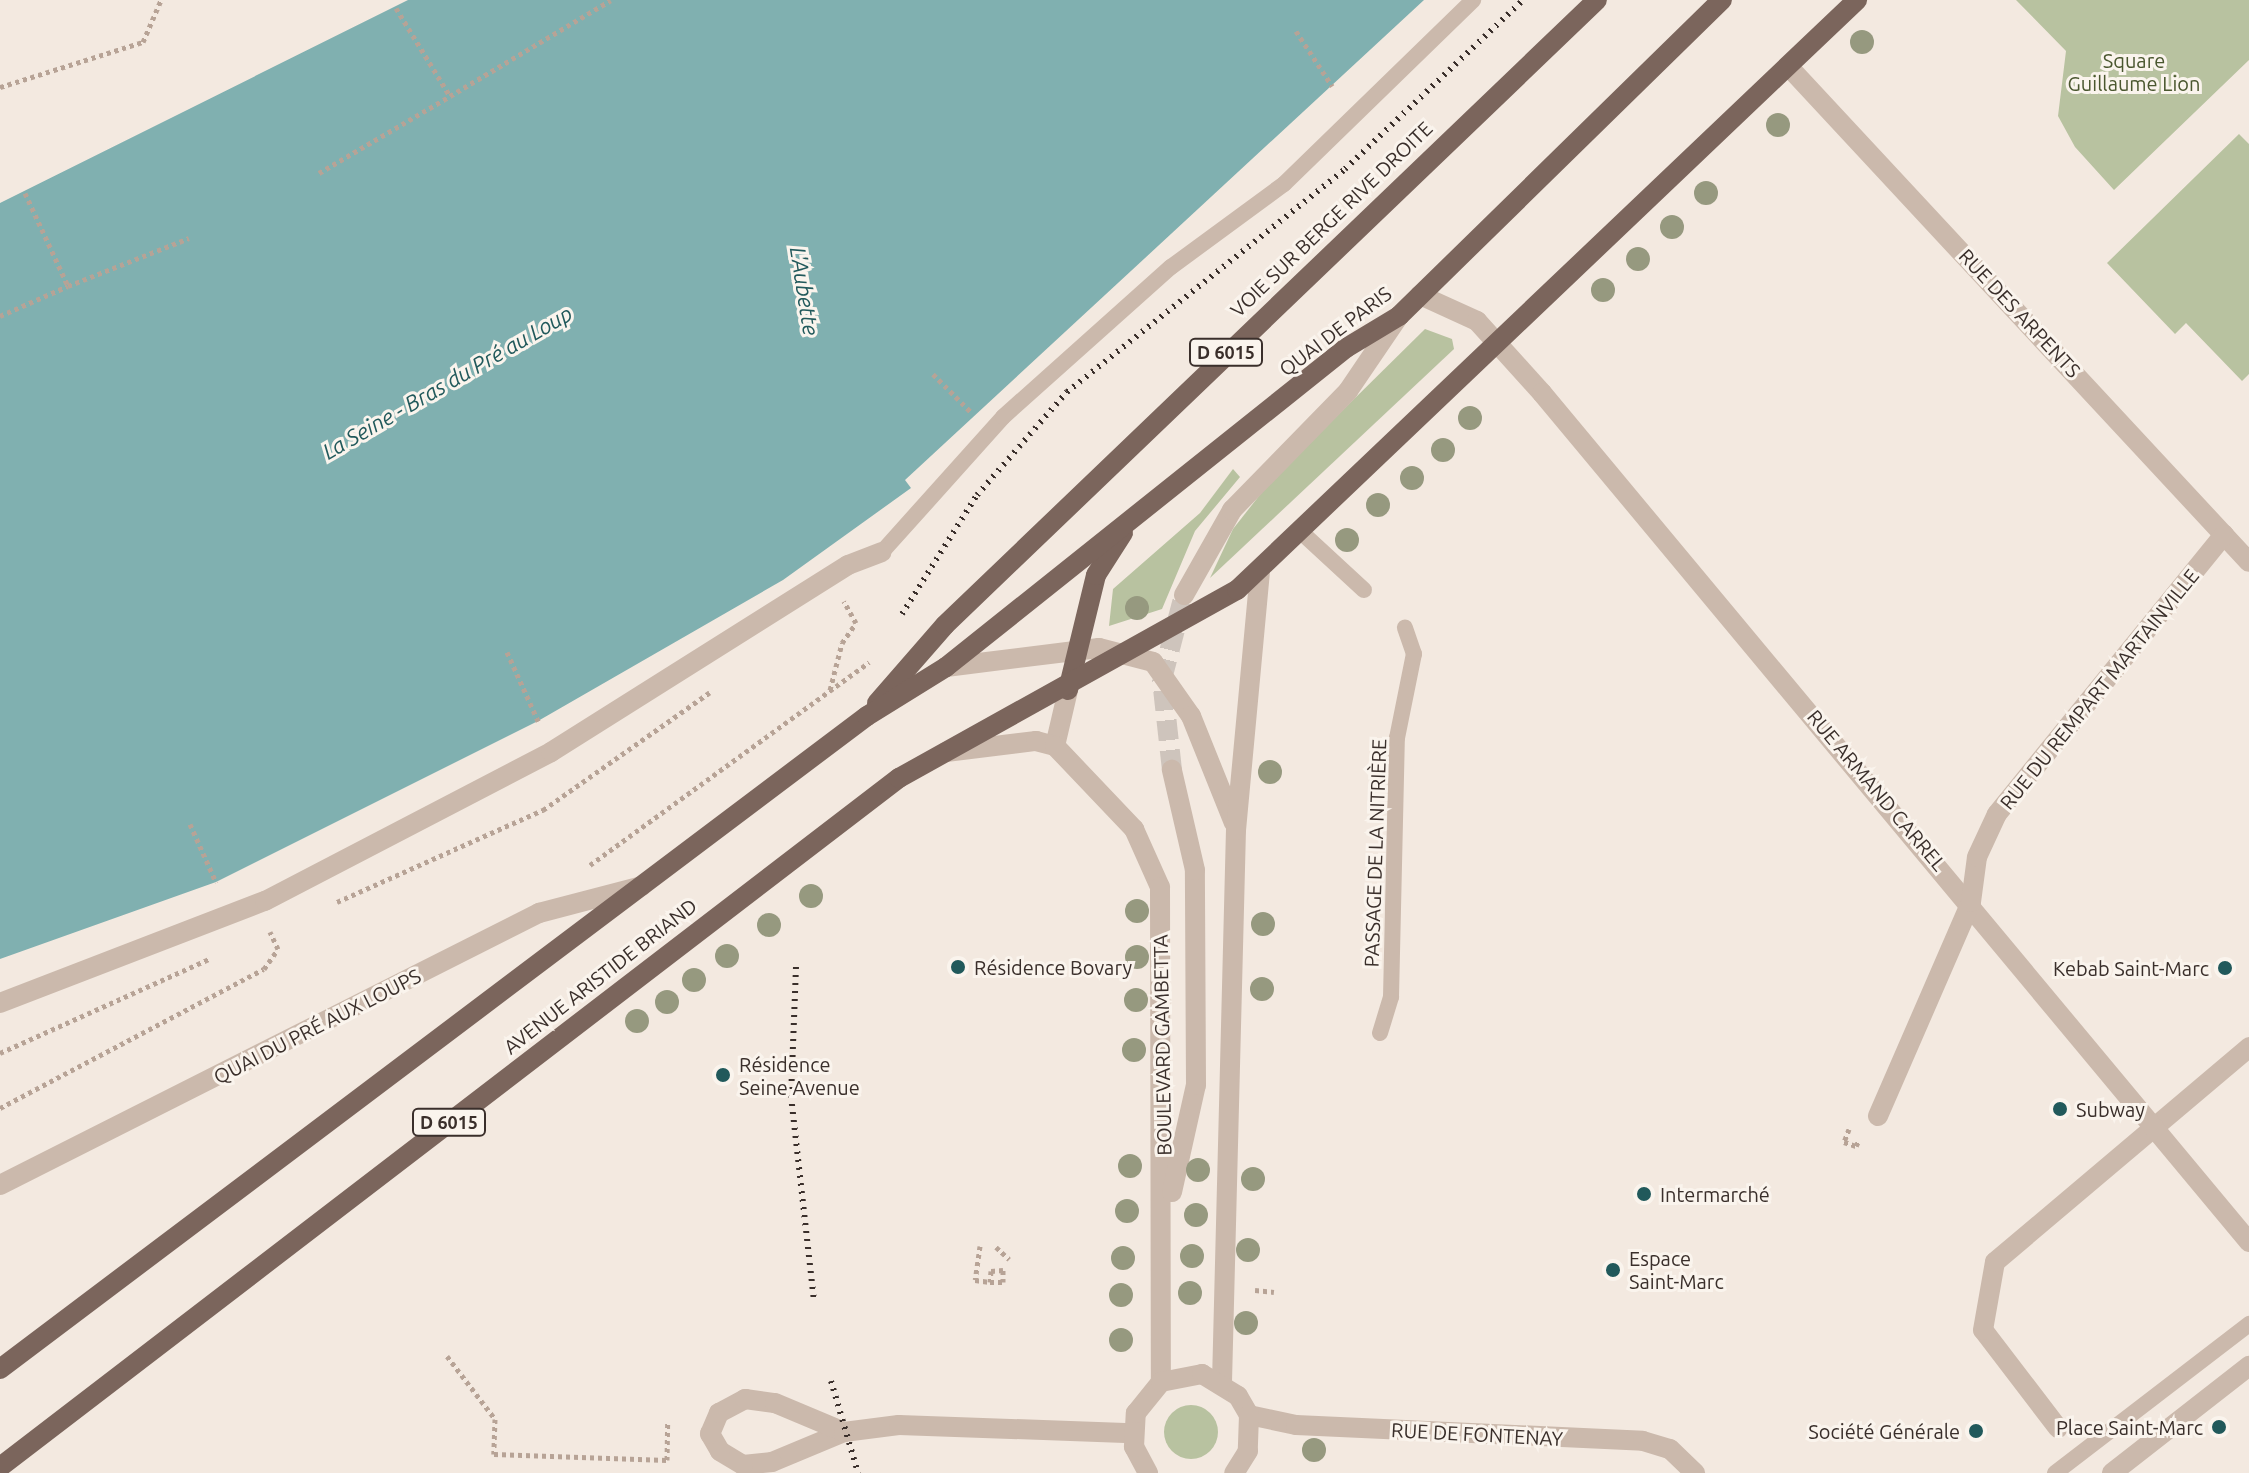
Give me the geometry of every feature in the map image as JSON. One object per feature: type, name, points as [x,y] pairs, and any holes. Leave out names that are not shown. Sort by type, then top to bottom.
[{"type":"main road","name":"VOIE SUR BERGE RIVE DROITE","points":[[867,716],[945,625],[1597,0]]},
{"type":"main road","name":"QUAI DE PARIS","points":[[946,667],[1346,348],[1399,316],[1722,0]]},
{"type":"main road","name":"D 6015","points":[[1260,570],[1857,0]]},
{"type":"main road","points":[[1068,690],[1096,575],[1133,519]]},
{"type":"main road","name":"AVENUE ARISTIDE BRIAND","points":[[0,1467],[829,829],[939,753],[1068,690],[1260,570]]},
{"type":"main road","name":"D 6015","points":[[0,1369],[867,716],[946,667]]},
{"type":"street","name":"RUE DES ARPENTS","points":[[1788,66],[2249,562]]},
{"type":"street","name":"RUE ARMAND CARREL","points":[[1420,295],[1477,321],[1497,343],[1971,902],[2249,1242]]},
{"type":"street","points":[[1184,595],[1232,510],[1348,391],[1399,316]]},
{"type":"street","name":"RUE DU REMPART MARTAINVILLE","points":[[1878,1116],[1971,902],[1977,857],[1997,814],[2224,535]]},
{"type":"street","points":[[0,1003],[265,901],[551,752],[848,565],[882,552]]},
{"type":"street","points":[[1222,1382],[1236,830],[1260,570]]},
{"type":"street","points":[[946,667],[1078,651],[1133,652],[1153,662],[1182,699],[1236,830]]},
{"type":"street","points":[[939,753],[1036,741],[1055,746],[1068,690]]},
{"type":"street","name":"BOULEVARD GAMBETTA","points":[[1055,746],[1134,829],[1160,887],[1165,1215],[1161,1382]]},
{"type":"street","points":[[1165,1215],[1196,1085],[1195,870],[1172,770]]},
{"type":"street","name":"QUAI DU PRÉ AUX LOUPS","points":[[0,1185],[539,913],[642,886]]},
{"type":"street","points":[[2058,1428],[1983,1330],[1995,1262],[2249,1047]]},
{"type":"street","points":[[2112,1473],[2249,1366]]},
{"type":"street","points":[[1148,1473],[1132,1433],[1146,1395],[1161,1382],[1202,1374],[1222,1382],[1249,1415],[1248,1451],[1234,1473]]},
{"type":"street","points":[[844,1432],[775,1403],[745,1399],[719,1413],[710,1434],[720,1451],[743,1465],[772,1462],[844,1432],[899,1425],[1132,1433]]},
{"type":"street","name":"RUE DE FONTENAY","points":[[1249,1415],[1296,1425],[1643,1441],[1670,1449],[1695,1473]]},
{"type":"lane","points":[[882,552],[1003,417],[1171,267],[1284,184],[1473,0]]},
{"type":"lane","points":[[1300,531],[1364,590]]},
{"type":"lane","name":"PASSAGE DE LA NITRIÈRE","points":[[1380,1033],[1391,997],[1397,738],[1414,654],[1405,628]]},
{"type":"lane","points":[[2062,1468],[2249,1324]]},
{"type":"path","points":[[0,87],[143,42],[161,0]]},
{"type":"path","points":[[319,173],[611,0]]},
{"type":"path","points":[[396,8],[450,96]]},
{"type":"path","points":[[1296,31],[1332,86]]},
{"type":"path","points":[[25,193],[68,286]]},
{"type":"path","points":[[0,316],[189,238]]},
{"type":"path","points":[[933,374],[977,418]]},
{"type":"path","points":[[830,691],[842,643],[856,623],[842,598]]},
{"type":"path","points":[[507,652],[538,721]]},
{"type":"path","points":[[576,873],[614,853],[872,660]]},
{"type":"path","points":[[190,824],[216,882]]},
{"type":"path","points":[[0,1108],[264,969],[278,949],[270,932]]},
{"type":"path","points":[[980,1246],[975,1280],[990,1282]]},
{"type":"path","points":[[996,1247],[1009,1259]]},
{"type":"path","points":[[447,1356],[495,1419],[494,1454],[667,1460],[668,1421]]},
{"type":"green space","name":"Square Guillaume Lion","points":[[2016,0],[2249,0],[2249,60],[2114,190],[2075,147],[2058,116],[2066,51]]},
{"type":"green space","points":[[2239,134],[2249,144],[2249,374],[2242,381],[2186,323],[2175,334],[2107,263]]},
{"type":"green space","points":[[1425,329],[1452,339],[1454,349],[1210,578],[1233,529],[1270,482]]},
{"type":"green space","points":[[1233,469],[1240,477],[1195,531],[1162,609],[1109,626],[1113,589],[1200,513]]},
{"type":"green space","points":[[1191,1405],[1202,1407],[1210,1413],[1216,1421],[1216,1443],[1210,1451],[1202,1457],[1191,1459],[1180,1457],[1172,1451],[1166,1443],[1164,1432],[1166,1421],[1172,1413],[1180,1407]]},
{"type":"water","points":[[408,0],[1424,0],[905,480],[911,488],[783,580],[538,721],[216,882],[0,959],[0,203]]},
{"type":"tunnel","points":[[1172,770],[1162,679],[1184,595]]},
{"type":"railway","points":[[902,614],[977,495],[1067,392],[1345,169],[1523,0]]},
{"type":"railway","points":[[796,967],[791,1096],[814,1301]]},
{"type":"railway","points":[[831,1381],[858,1473]]},
{"type":"place","name":"Résidence Bovary","points":[[958,967]]},
{"type":"place","name":"Kebab Saint-Marc","points":[[2225,968]]},
{"type":"place","name":"Résidence Seine Avenue","points":[[723,1075]]},
{"type":"place","name":"Subway","points":[[2060,1109]]},
{"type":"place","name":"Intermarché","points":[[1644,1194]]},
{"type":"place","name":"Espace Saint-Marc","points":[[1613,1270]]},
{"type":"place","name":"Place Saint-Marc","points":[[2219,1427]]},
{"type":"place","name":"Société Générale","points":[[1976,1431]]},
{"type":"water label","name":"L'Aubette","points":[[805,291]]},
{"type":"water label","name":"La Seine - Bras du Pré au Loup","points":[[447,382]]}]
